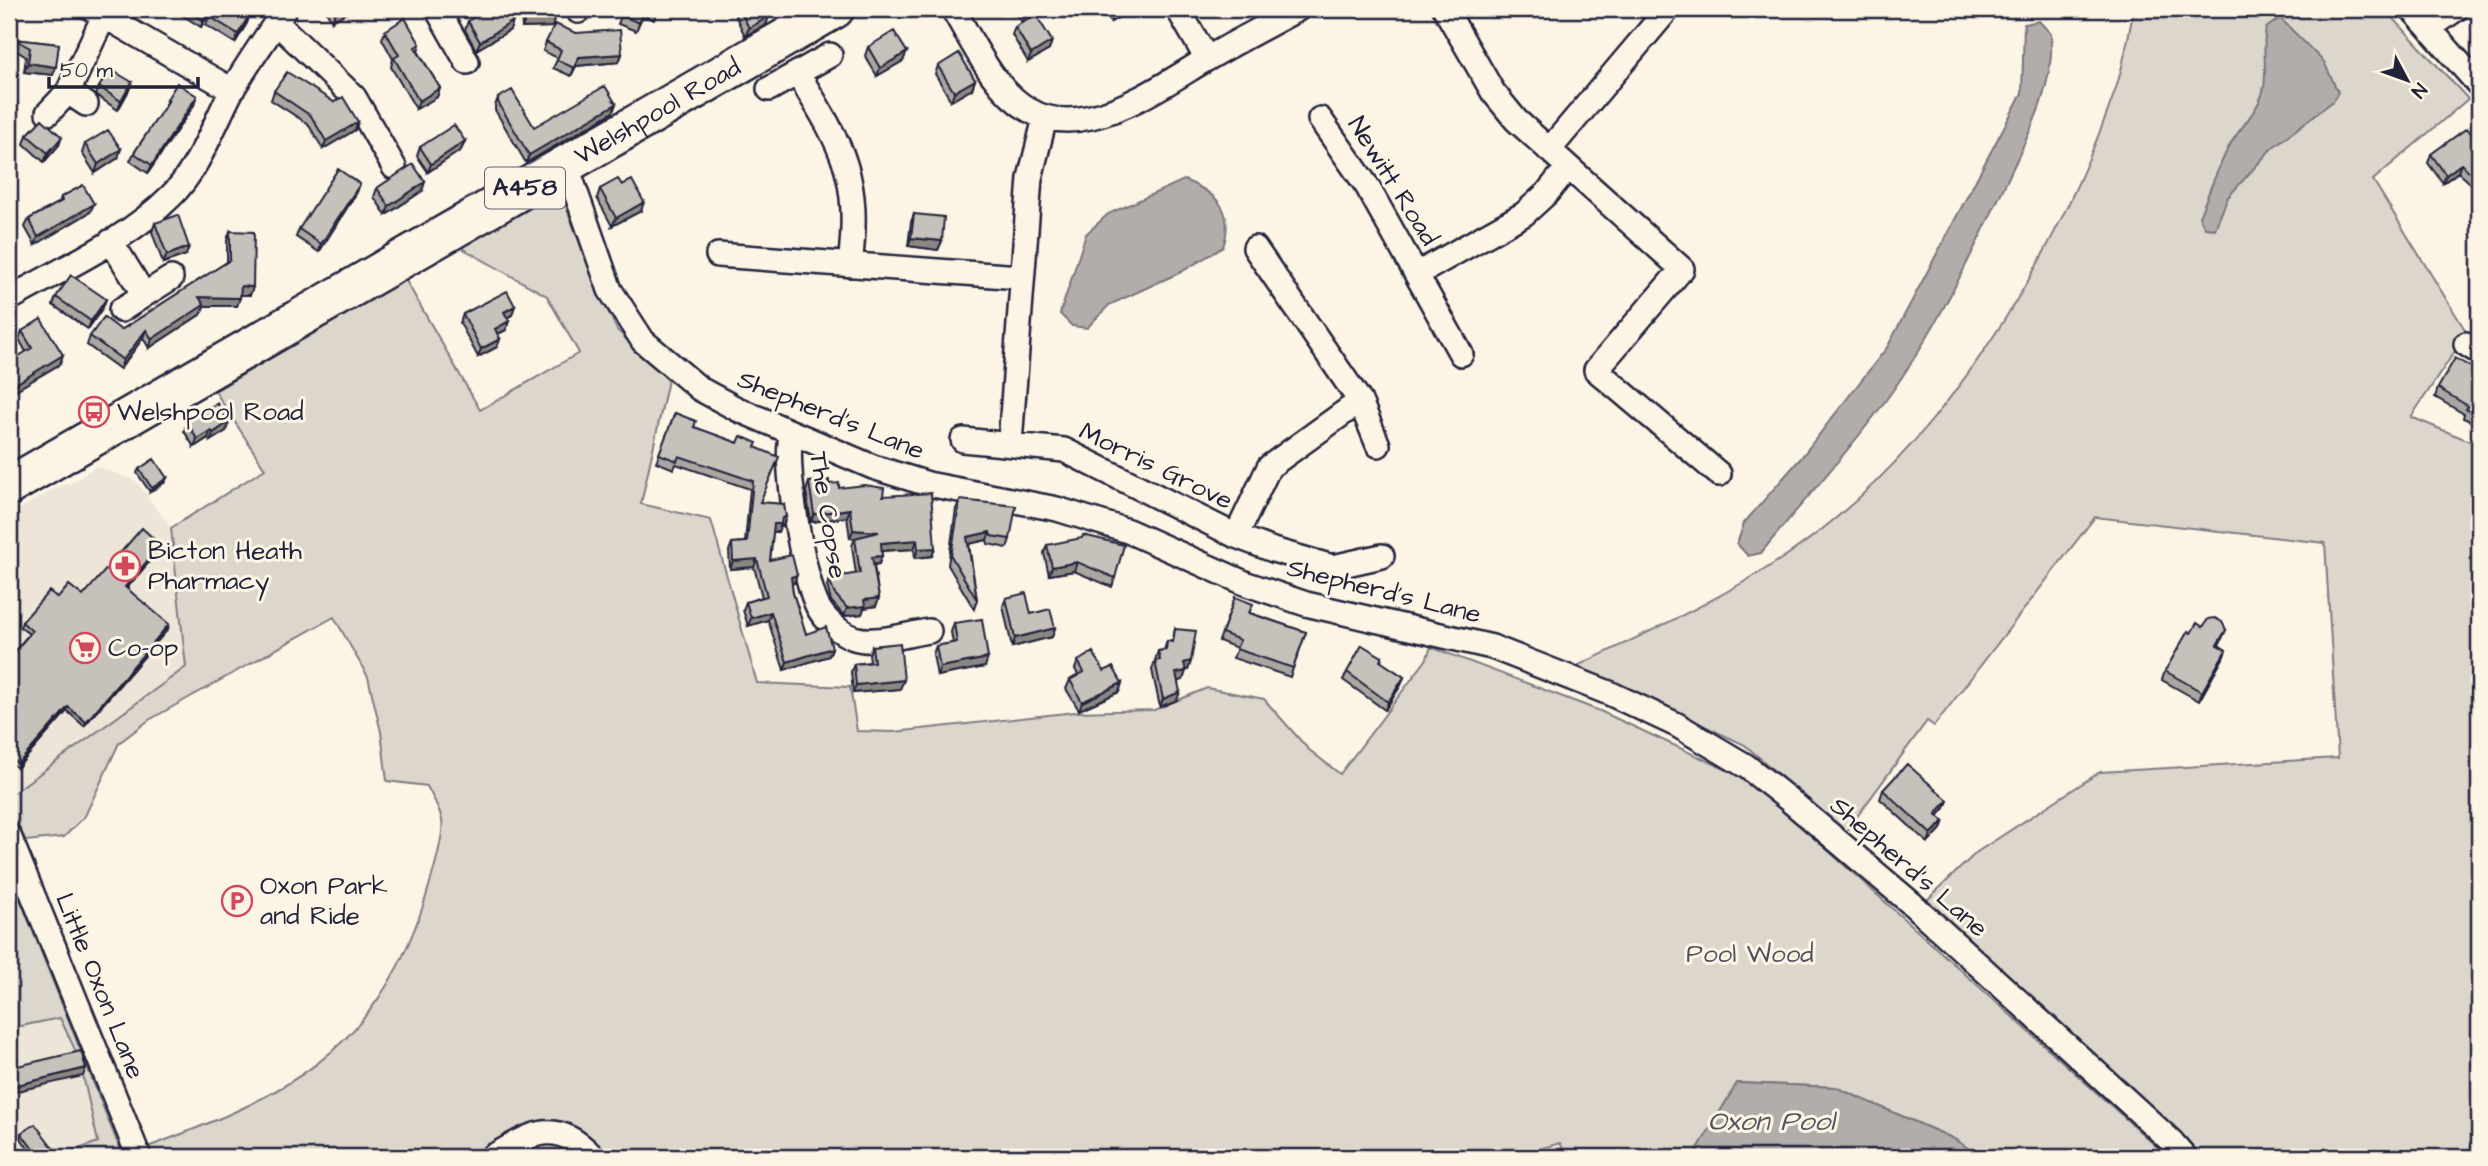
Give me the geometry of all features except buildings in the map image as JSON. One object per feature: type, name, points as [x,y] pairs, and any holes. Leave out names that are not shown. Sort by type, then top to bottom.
[{"type":"main road","name":"Welshpool Road","points":[[9,486],[835,9]]},
{"type":"street","points":[[437,9],[467,62]]},
{"type":"street","points":[[953,9],[992,75],[1009,95],[1045,118],[1094,117],[1134,100],[1298,9]]},
{"type":"street","points":[[1178,9],[1207,59]]},
{"type":"street","points":[[1445,9],[1493,92],[1516,120],[1682,269],[1595,370],[1719,474]]},
{"type":"street","points":[[1549,150],[1668,9]]},
{"type":"street","points":[[2412,9],[2479,85]]},
{"type":"street","points":[[2429,28],[2456,9]]},
{"type":"street","points":[[48,113],[77,98],[98,12],[232,90]]},
{"type":"street","points":[[9,299],[111,241],[148,217],[174,194],[232,90],[281,15],[354,97],[394,167]]},
{"type":"street","points":[[769,89],[830,55]]},
{"type":"street","points":[[798,74],[845,157],[855,226],[850,265]]},
{"type":"street","points":[[1010,443],[1020,277],[1030,178],[1045,118]]},
{"type":"street","name":"Newitt Road","points":[[1320,119],[1348,155],[1419,273],[1461,354]]},
{"type":"street","name":"Shepherd's Lane","points":[[566,164],[610,290],[643,341],[700,389],[792,434],[873,467],[928,484],[1057,509],[1128,531],[1247,584],[1306,604],[1492,647],[1609,693],[1677,725],[1746,765],[1908,900],[2185,1157]]},
{"type":"street","name":"Newitt Road","points":[[1419,273],[1524,214],[1547,193],[1568,167]]},
{"type":"street","points":[[111,241],[144,295]]},
{"type":"street","points":[[1255,248],[1360,401],[1378,445]]},
{"type":"street","points":[[718,255],[1020,277]]},
{"type":"street","points":[[121,310],[171,278]]},
{"type":"street","name":"Morris Grove","points":[[1236,536],[1269,467],[1360,401]]},
{"type":"street","name":"The Copse","points":[[792,434],[788,458],[793,493],[810,589],[819,609],[829,621],[856,639],[929,631]]},
{"type":"street","name":"Morris Grove","points":[[963,440],[1064,450],[1236,536],[1333,566],[1382,556]]},
{"type":"street","name":"Little Oxon Lane","points":[[9,836],[139,1157]]},
{"type":"street","points":[[492,1157],[519,1141],[543,1132],[565,1133],[579,1141],[593,1157]]},
{"type":"shaded area","points":[[96,466],[136,481],[171,528],[186,667],[9,796],[9,515],[61,485],[72,483]]},
{"type":"shaded area","points":[[60,1018],[79,1058],[98,1143],[56,1157],[30,1157],[9,1139],[9,1029]]},
{"type":"green space","points":[[2134,9],[2385,9],[2468,99],[2373,180],[2467,333],[2411,417],[2479,445],[2479,1157],[2200,1157],[2178,1130],[1927,900],[1977,852],[2100,772],[2338,758],[2325,543],[2095,517],[1934,726],[1927,721],[1845,833],[1745,745],[1577,666],[1711,600],[1787,555],[1842,513],[1894,463],[1942,408],[1986,348],[2025,286],[2060,221],[2090,156],[2115,91]]},
{"type":"green space","name":"Pool Wood","points":[[559,188],[591,273],[617,330],[668,380],[641,504],[711,520],[757,683],[850,687],[857,731],[894,732],[1075,712],[1154,710],[1207,688],[1264,699],[1308,749],[1340,774],[1426,660],[1431,647],[1600,711],[1751,781],[2168,1157],[1982,1157],[1952,1138],[1835,1087],[1738,1083],[1693,1157],[1567,1157],[1560,1143],[1513,1157],[604,1157],[586,1137],[546,1121],[484,1157],[149,1157],[145,1148],[241,1109],[282,1087],[318,1063],[351,1033],[379,998],[403,955],[424,903],[441,837],[440,811],[427,786],[387,781],[381,732],[368,677],[334,617],[149,720],[119,743],[85,816],[64,837],[26,841],[9,808],[9,796],[186,667],[171,528],[265,469],[215,391],[405,279],[480,410],[579,353],[547,296],[460,247]]},
{"type":"green space","points":[[18,894],[123,1157],[56,1157],[98,1142],[79,1058],[60,1018],[16,1027],[9,1008],[9,899]]},
{"type":"water","points":[[2280,18],[2324,62],[2338,92],[2333,101],[2272,148],[2228,197],[2215,229],[2205,228],[2199,217],[2218,170],[2231,143],[2262,95],[2265,80],[2266,28]]},
{"type":"water","points":[[2039,21],[2051,34],[2051,54],[2049,74],[2038,112],[1950,295],[1920,349],[1871,420],[1761,553],[1748,556],[1737,544],[1744,523],[1800,459],[1888,346],[2022,93],[2024,24]]},
{"type":"water","points":[[1184,180],[1206,191],[1220,204],[1227,223],[1223,247],[1181,272],[1109,305],[1087,328],[1072,326],[1060,314],[1086,234],[1108,214]]},
{"type":"water","name":"Oxon Pool","points":[[1737,1083],[1835,1087],[1952,1138],[1982,1157],[1693,1157]]},
{"type":"place","name":"Welshpool Road","points":[[94,412]]},
{"type":"place","name":"Bicton Heath Pharmacy","points":[[125,566]]},
{"type":"place","name":"Co-op","points":[[85,648]]},
{"type":"place","name":"Oxon Park and Ride","points":[[237,901]]}]
